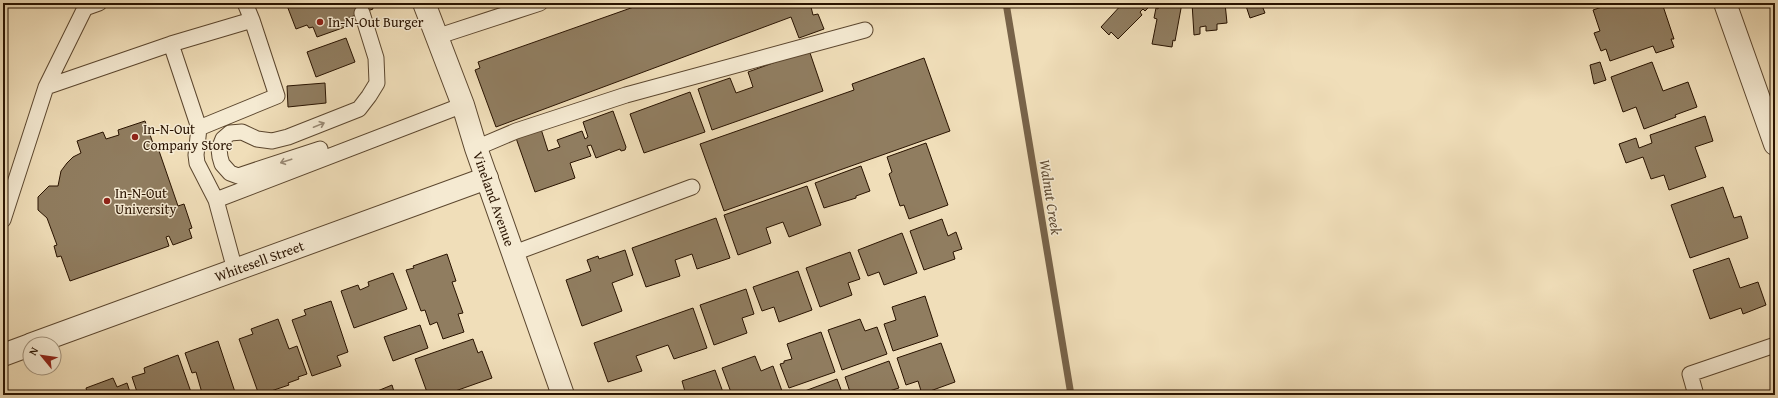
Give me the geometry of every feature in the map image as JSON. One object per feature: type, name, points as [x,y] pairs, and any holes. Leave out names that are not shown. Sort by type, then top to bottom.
[{"type":"street","name":"Vineland Avenue","points":[[424,3],[463,105],[476,148],[563,395]]},
{"type":"street","points":[[1725,3],[1775,144]]},
{"type":"street","name":"Whitesell Street","points":[[53,336],[487,178]]},
{"type":"street","name":"Whitesell Street","points":[[3,355],[22,348]]},
{"type":"lane","points":[[199,128],[277,96],[245,3]]},
{"type":"lane","points":[[436,37],[540,3]]},
{"type":"lane","points":[[3,220],[46,87],[89,5]]},
{"type":"lane","points":[[362,13],[376,58],[377,83],[359,108],[288,137],[272,141],[257,139],[242,132],[230,133],[223,139],[219,149],[222,164],[230,173],[238,176],[349,140],[363,143]]},
{"type":"lane","points":[[46,87],[171,44],[252,20]]},
{"type":"lane","points":[[476,148],[516,131],[626,95],[865,30]]},
{"type":"lane","points":[[171,44],[199,128],[196,146],[196,159],[216,200],[235,270]]},
{"type":"lane","points":[[216,200],[463,105]]},
{"type":"lane","points":[[231,115],[257,139]]},
{"type":"lane","points":[[514,253],[692,187]]},
{"type":"lane","points":[[1696,395],[1690,374],[1775,345]]},
{"type":"building","name":"In-N-Out Burger","points":[[286,3],[371,3],[373,9],[345,19],[348,26],[317,37],[313,27],[309,28],[307,25],[296,29]]},
{"type":"building","points":[[645,3],[810,3],[813,15],[818,14],[824,29],[799,38],[791,17],[496,127],[475,70],[480,68],[478,62]]},
{"type":"building","points":[[1123,3],[1149,3],[1151,5],[1145,11],[1143,9],[1140,12],[1142,15],[1118,39],[1111,32],[1109,35],[1101,27]]},
{"type":"building","points":[[1160,3],[1182,3],[1175,41],[1173,40],[1172,47],[1152,44],[1157,19],[1154,18],[1156,8],[1158,9]]},
{"type":"building","points":[[1192,3],[1225,3],[1227,23],[1217,24],[1217,30],[1206,31],[1206,26],[1200,27],[1200,34],[1194,35]]},
{"type":"building","points":[[1245,3],[1261,3],[1265,13],[1250,18]]},
{"type":"building","points":[[1601,3],[1662,3],[1674,39],[1671,39],[1674,47],[1656,53],[1653,46],[1610,61],[1606,49],[1601,51],[1594,33],[1600,31],[1593,10],[1602,7]]},
{"type":"building","points":[[346,38],[355,62],[316,77],[307,52]]},
{"type":"building","points":[[809,50],[823,91],[712,130],[698,89],[730,78],[736,93],[753,87],[748,72]]},
{"type":"building","points":[[924,58],[950,131],[724,211],[700,144],[854,90],[852,84]]},
{"type":"building","points":[[1600,62],[1606,80],[1594,84],[1590,65]]},
{"type":"building","points":[[1652,62],[1663,91],[1688,82],[1697,107],[1644,129],[1636,107],[1623,112],[1611,77]]},
{"type":"building","points":[[325,83],[326,103],[288,107],[287,86]]},
{"type":"building","points":[[690,92],[705,132],[644,153],[630,114]]},
{"type":"building","points":[[613,111],[626,147],[625,150],[621,151],[620,149],[596,158],[591,145],[587,146],[591,156],[570,163],[575,178],[535,192],[516,138],[541,129],[548,151],[560,147],[557,140],[582,131],[585,139],[588,137],[583,122]]},
{"type":"building","points":[[1705,116],[1713,141],[1695,147],[1706,177],[1669,190],[1664,175],[1651,179],[1643,157],[1626,163],[1619,144],[1636,138],[1639,148],[1652,143],[1650,135]]},
{"type":"building","name":"In-N-Out University","points":[[145,121],[154,146],[157,145],[178,206],[184,204],[192,228],[189,229],[192,238],[173,245],[169,236],[166,237],[169,246],[70,281],[61,256],[57,257],[54,246],[57,245],[47,218],[38,210],[38,197],[49,186],[58,186],[61,171],[73,157],[81,153],[77,141],[103,132],[106,139],[119,135],[118,130]]},
{"type":"building","points":[[926,143],[948,205],[909,219],[904,205],[900,206],[889,174],[892,172],[887,157]]},
{"type":"building","points":[[861,166],[870,191],[856,196],[856,198],[824,208],[815,183]]},
{"type":"building","points":[[807,186],[821,225],[789,237],[783,222],[766,228],[771,243],[738,255],[724,215]]},
{"type":"building","points":[[1723,187],[1734,218],[1741,216],[1748,238],[1690,258],[1671,205]]},
{"type":"building","points":[[716,218],[730,258],[697,269],[692,254],[675,260],[680,276],[646,287],[632,248]]},
{"type":"building","points":[[942,219],[948,236],[956,232],[962,249],[953,252],[955,259],[924,270],[910,231]]},
{"type":"building","points":[[902,233],[917,273],[884,285],[879,272],[868,276],[858,250]]},
{"type":"building","points":[[625,250],[633,275],[612,283],[622,311],[582,326],[566,280],[591,271],[587,260],[598,256],[599,259]]},
{"type":"building","points":[[850,252],[860,279],[848,283],[852,295],[820,307],[806,268]]},
{"type":"building","points":[[447,254],[456,281],[452,282],[463,313],[458,314],[464,332],[443,339],[437,322],[430,325],[425,310],[421,311],[406,270]]},
{"type":"building","points":[[1729,258],[1740,288],[1758,282],[1766,305],[1743,314],[1741,308],[1710,319],[1693,270]]},
{"type":"building","points":[[798,271],[812,310],[779,322],[774,307],[762,311],[753,287]]},
{"type":"building","points":[[393,273],[407,309],[354,328],[341,291],[358,285],[360,290],[369,286],[368,282]]},
{"type":"building","points":[[746,289],[754,314],[742,318],[747,333],[714,345],[700,305]]},
{"type":"building","points":[[925,296],[938,336],[893,351],[884,324],[896,320],[892,307]]},
{"type":"building","points":[[331,301],[348,352],[337,356],[341,366],[312,376],[292,320],[306,315],[304,310]]},
{"type":"building","points":[[693,308],[707,348],[674,359],[668,345],[636,356],[642,371],[608,382],[594,343]]},
{"type":"building","points":[[278,319],[289,349],[297,346],[307,374],[288,383],[289,385],[259,395],[239,339],[253,334],[251,329]]},
{"type":"building","points":[[860,319],[865,331],[877,327],[887,354],[842,370],[828,330]]},
{"type":"building","points":[[420,325],[428,348],[393,361],[384,337]]},
{"type":"building","points":[[821,332],[835,372],[789,388],[780,364],[784,363],[784,361],[792,359],[787,344]]},
{"type":"building","points":[[473,339],[478,353],[482,351],[492,378],[444,395],[428,395],[415,359]]},
{"type":"building","points":[[218,341],[236,395],[199,395],[202,393],[196,372],[192,373],[185,353]]},
{"type":"building","points":[[941,343],[955,382],[922,394],[918,381],[906,385],[897,358]]},
{"type":"building","points":[[178,355],[192,395],[138,395],[132,377],[145,373],[144,368]]},
{"type":"building","points":[[755,356],[761,371],[773,366],[782,391],[769,395],[732,395],[722,368]]},
{"type":"building","points":[[889,361],[899,388],[886,392],[887,395],[851,395],[845,377]]},
{"type":"building","points":[[715,370],[724,395],[686,395],[682,381]]},
{"type":"building","points":[[113,378],[117,387],[127,383],[131,395],[80,395],[87,392],[86,388]]},
{"type":"building","points":[[837,379],[843,395],[794,395]]},
{"type":"building","points":[[392,385],[395,395],[376,395],[375,392]]},
{"type":"waterway","name":"Walnut Creek","points":[[1006,3],[1071,395]]},
{"type":"place","name":"In-N-Out Burger","points":[[320,22]]},
{"type":"place","name":"In-N-Out Company Store","points":[[135,137]]},
{"type":"place","name":"In-N-Out University","points":[[107,201]]}]
